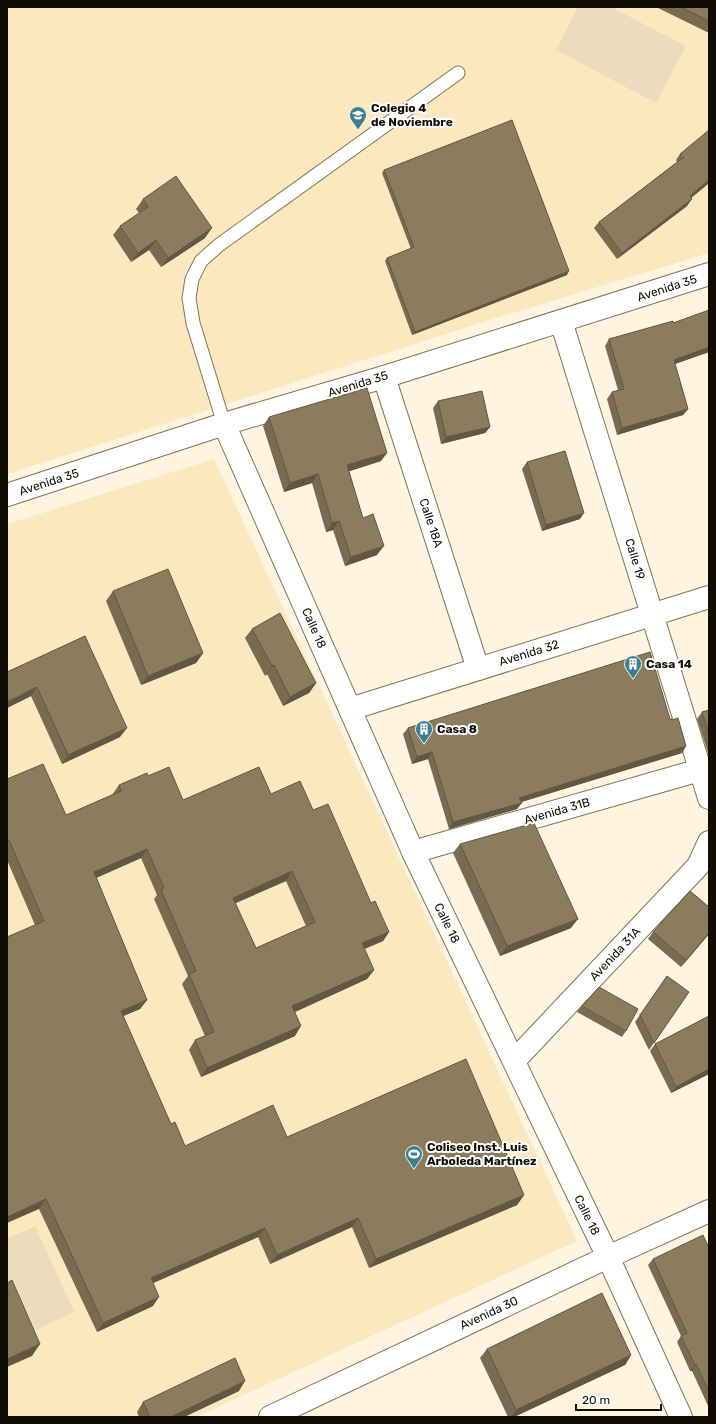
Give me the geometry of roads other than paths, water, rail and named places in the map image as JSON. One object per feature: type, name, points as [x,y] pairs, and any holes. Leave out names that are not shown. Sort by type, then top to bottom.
[{"type":"street","name":"Avenida 35","points":[[7,496],[224,424],[384,377],[709,274]]},
{"type":"street","name":"Calle 19","points":[[561,321],[709,798]]},
{"type":"street","name":"Calle 18A","points":[[384,377],[478,669]]},
{"type":"street","name":"Calle 18","points":[[224,424],[413,852],[608,1257],[681,1417]]},
{"type":"street","name":"Avenida 32","points":[[350,709],[709,597]]},
{"type":"street","name":"Avenida 31B","points":[[413,852],[700,770]]},
{"type":"street","name":"Avenida 31A","points":[[514,1061],[698,866],[709,842]]},
{"type":"street","name":"Avenida 30","points":[[270,1417],[608,1257],[709,1211]]},
{"type":"lane","points":[[224,424],[193,323],[190,298],[192,279],[201,261],[219,245],[458,73]]},
{"type":"place","name":"Colegio 4 de Noviembre","points":[[358,130]]},
{"type":"place","name":"Casa 14","points":[[633,679]]},
{"type":"place","name":"Casa 8","points":[[424,744]]},
{"type":"place","name":"Coliseo Inst. Luis Arboleda Martínez","points":[[414,1169]]}]
